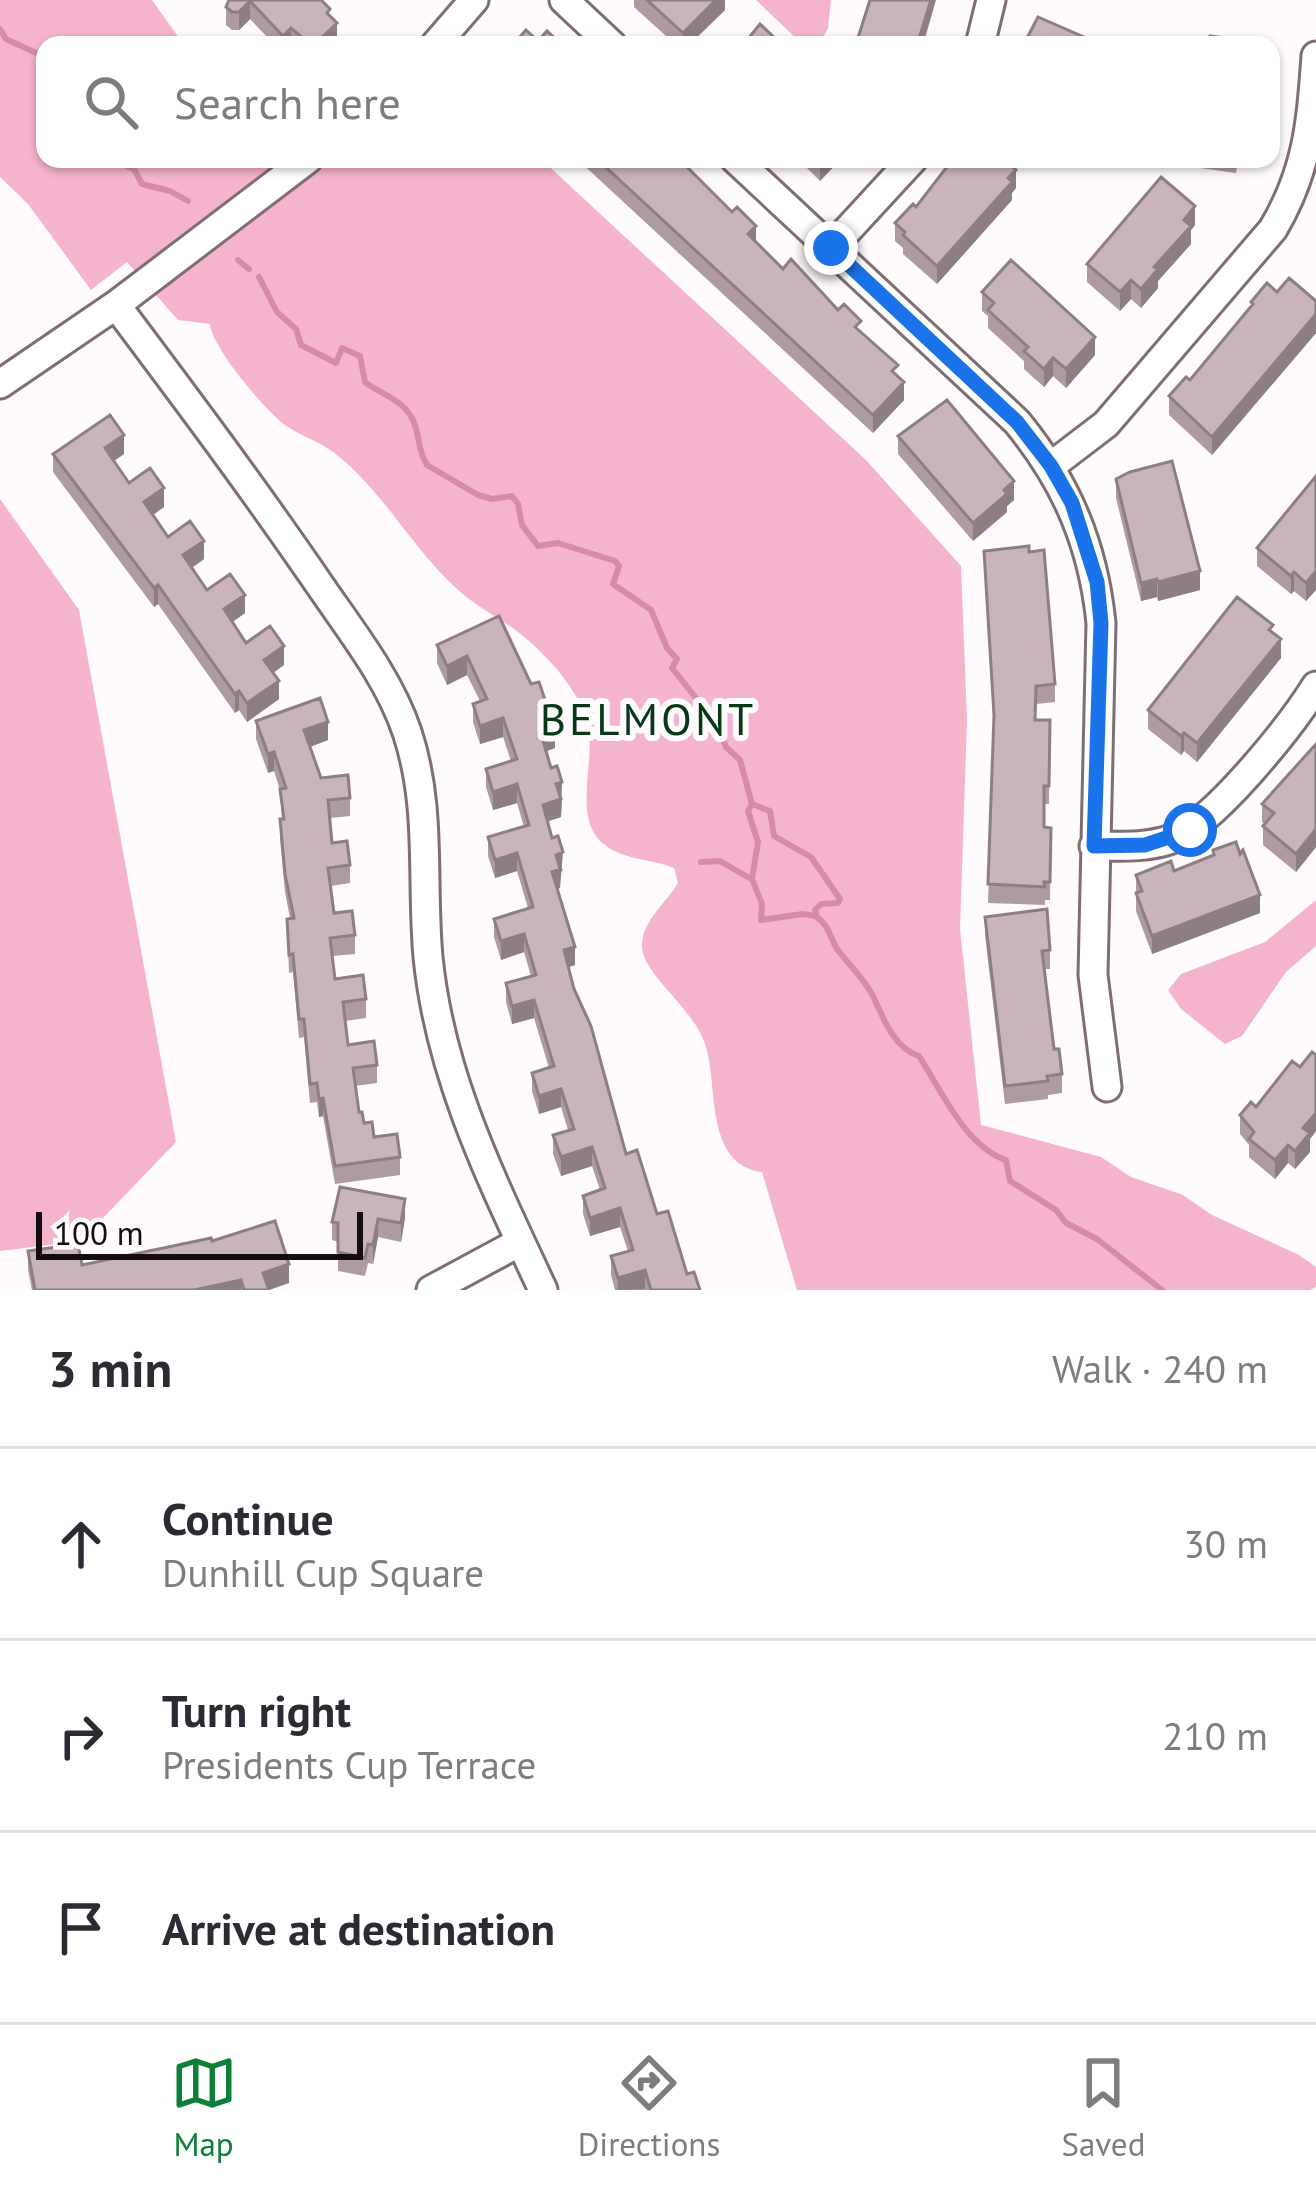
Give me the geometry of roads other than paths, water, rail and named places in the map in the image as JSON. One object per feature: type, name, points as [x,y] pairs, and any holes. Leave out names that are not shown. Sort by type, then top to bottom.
[{"type":"street","points":[[564,0],[602,36]]},
{"type":"street","points":[[982,36],[992,0]]},
{"type":"street","points":[[442,36],[470,2]]},
{"type":"street","points":[[1051,466],[1106,424],[1273,229],[1304,164],[1316,56]]},
{"type":"street","points":[[0,384],[116,305],[296,168]]},
{"type":"street","points":[[745,168],[1017,422],[1072,503],[1097,582],[1101,623],[1094,975],[1107,1087]]},
{"type":"street","points":[[831,248],[905,168]]},
{"type":"street","points":[[116,305],[248,481],[387,686],[406,730],[425,808],[428,956],[449,1071],[493,1187],[543,1290]]},
{"type":"street","points":[[1094,846],[1170,840],[1211,815],[1316,686]]},
{"type":"street","points":[[431,1290],[520,1241]]},
{"type":"waterway","points":[[0,29],[6,39],[36,53]]},
{"type":"waterway","points":[[132,168],[142,184],[188,201]]},
{"type":"waterway","points":[[238,260],[249,269]]},
{"type":"waterway","points":[[259,277],[277,312],[296,329],[301,345],[336,363],[342,348],[360,356],[365,382],[397,401],[412,418],[427,465],[478,495],[512,496],[522,525],[538,546],[558,543],[615,561],[619,566],[613,584],[651,610],[667,648],[677,659],[672,668],[740,760],[752,804],[770,811],[774,836],[811,857],[840,899],[821,904],[815,910],[817,917],[869,989],[896,1039],[919,1056],[966,1130],[1006,1160],[1010,1181],[1162,1290]]},
{"type":"waterway","points":[[752,804],[748,811],[758,842],[752,879],[762,904],[761,920],[815,916]]},
{"type":"waterway","points":[[701,862],[720,861],[751,879]]},
{"type":"district","name":"BELMONT","points":[[648,719]]}]
